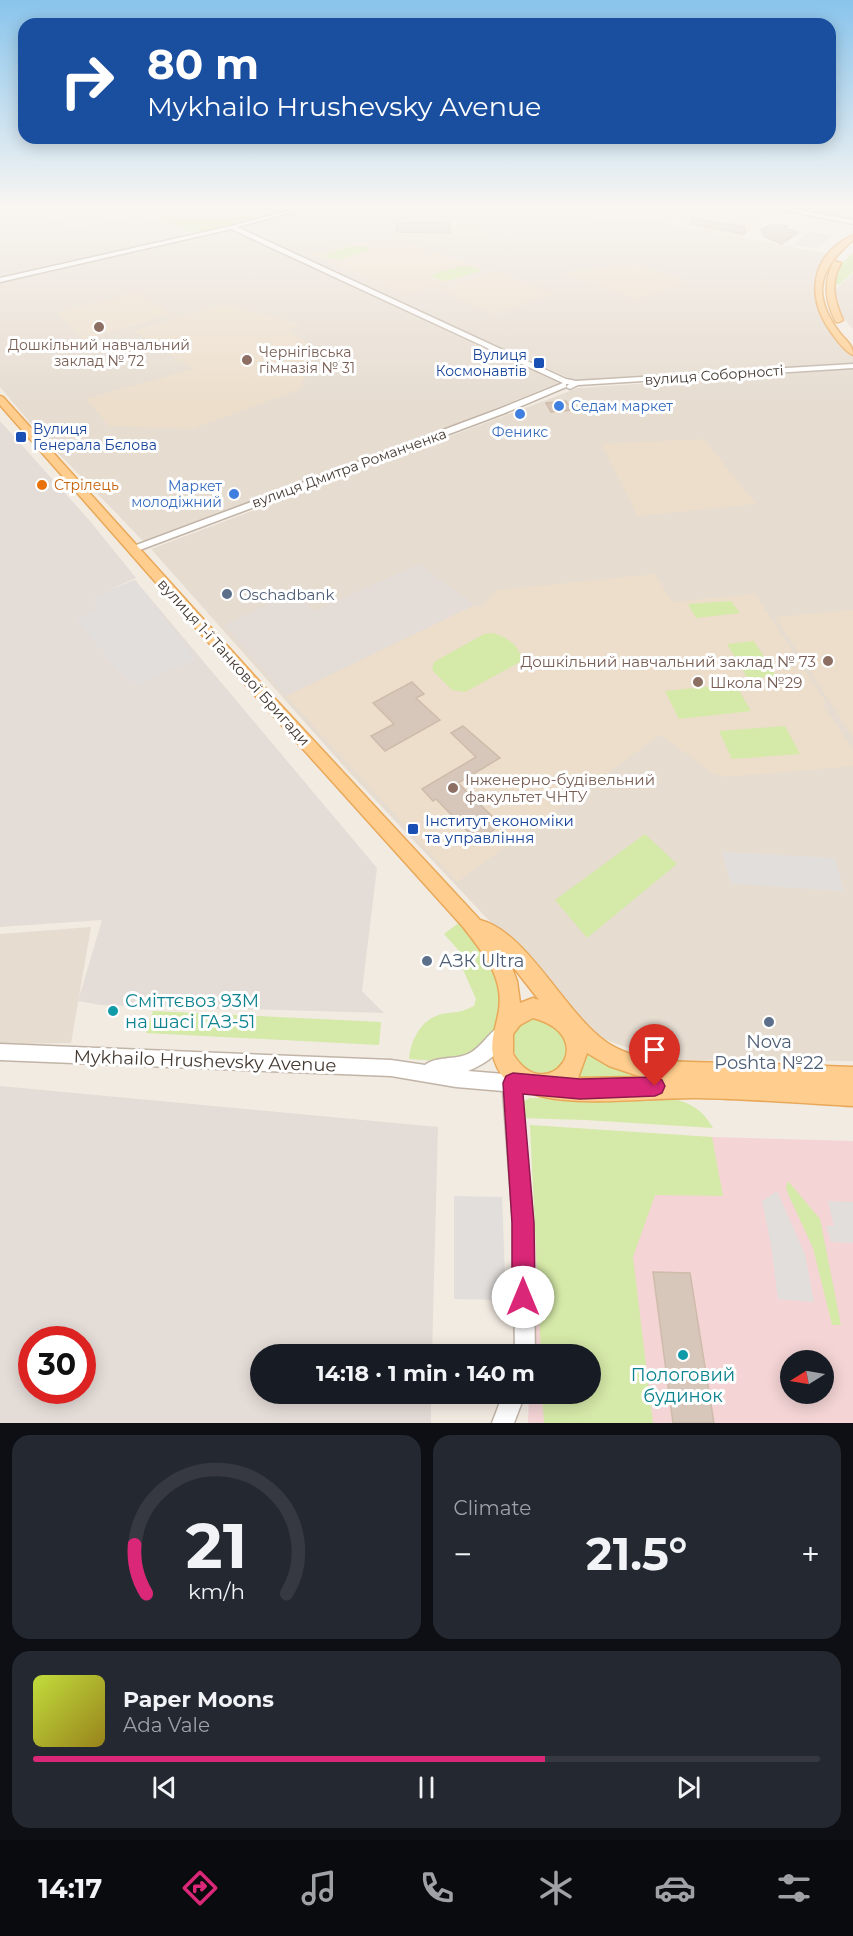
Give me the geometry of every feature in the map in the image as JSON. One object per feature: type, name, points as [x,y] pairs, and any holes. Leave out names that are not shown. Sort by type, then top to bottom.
[{"type":"main road","points":[[822,271],[818,292],[823,309],[833,329],[853,352]]},
{"type":"main road","points":[[834,271],[829,285],[831,303],[844,328]]},
{"type":"main road","name":"вулиця 1-ї Танкової Бригади","points":[[0,399],[328,766],[471,921],[499,961],[509,985],[510,1003],[505,1026]]},
{"type":"main road","name":"вулиця 1-ї Танкової Бригади","points":[[471,921],[504,944],[567,1022]]},
{"type":"main road","points":[[567,1022],[574,1032],[578,1045],[578,1058],[573,1069],[565,1078],[553,1084],[540,1085],[519,1077],[505,1061],[501,1037],[505,1026],[512,1017],[533,1008],[545,1009],[567,1022],[600,1051],[643,1068],[853,1078]]},
{"type":"main road","name":"Mykhailo Hrushevsky Avenue","points":[[540,1085],[580,1089],[698,1087],[853,1095]]},
{"type":"street","points":[[0,280],[38,271]]},
{"type":"street","points":[[327,271],[564,383]]},
{"type":"street","name":"вулиця Соборності","points":[[564,383],[572,386],[576,383],[853,366]]},
{"type":"street","name":"вулиця Дмитра Романченка","points":[[134,549],[492,415],[564,383]]},
{"type":"street","name":"Mykhailo Hrushevsky Avenue","points":[[0,1052],[410,1070],[452,1068],[478,1059],[493,1048],[505,1026]]},
{"type":"street","points":[[505,1061],[513,1083],[523,1223],[525,1344]]},
{"type":"street","name":"Mykhailo Hrushevsky Avenue","points":[[410,1070],[456,1078],[540,1085]]},
{"type":"street","points":[[503,1423],[510,1404]]},
{"type":"shaded area","points":[[0,271],[29,271],[0,278]]},
{"type":"shaded area","points":[[46,271],[322,271],[560,382],[433,434],[143,541],[38,432],[0,387],[0,282]]},
{"type":"shaded area","points":[[334,271],[817,271],[818,302],[843,345],[853,355],[853,363],[575,381]]},
{"type":"shaded area","points":[[350,271],[482,271],[406,295]]},
{"type":"shaded area","points":[[496,271],[553,294],[493,314],[439,289]]},
{"type":"shaded area","points":[[658,271],[688,282],[636,300],[564,272]]},
{"type":"shaded area","points":[[853,274],[853,329],[842,316],[835,290]]},
{"type":"shaded area","name":"Дошкільний навчальний заклад № 72","points":[[138,292],[171,314],[83,340],[57,313]]},
{"type":"shaded area","name":"Чернігівська гімназія № 31","points":[[224,304],[301,324],[290,331],[319,351],[298,390],[192,429],[109,426],[86,399],[193,369],[133,331]]},
{"type":"shaded area","points":[[853,369],[853,1061],[660,1060],[599,1037],[349,772],[151,549],[578,388]]},
{"type":"shaded area","points":[[0,421],[90,521],[136,578],[109,590],[135,580],[377,868],[362,991],[384,1013],[100,1005],[78,1001],[102,920],[0,927]]},
{"type":"shaded area","points":[[704,439],[756,504],[638,516],[601,444]]},
{"type":"shaded area","points":[[419,564],[475,605],[286,696],[224,625],[294,592],[314,611]]},
{"type":"shaded area","points":[[655,574],[672,602],[755,594],[826,703],[822,704],[853,750],[853,766],[726,777],[715,774],[660,735],[457,882],[286,696],[475,605],[480,608],[497,590]]},
{"type":"shaded area","points":[[135,580],[196,659],[136,685],[116,668],[76,619],[94,612],[97,607],[91,599]]},
{"type":"shaded area","name":"Дошкільний навчальний заклад № 73","points":[[853,610],[853,737],[775,617]]},
{"type":"shaded area","points":[[722,852],[835,858],[844,891],[731,884]]},
{"type":"shaded area","points":[[91,927],[71,1043],[0,1044],[0,934]]},
{"type":"shaded area","points":[[0,1086],[438,1127],[432,1344],[250,1344],[250,1404],[431,1404],[431,1423],[0,1423]]},
{"type":"shaded area","points":[[538,1132],[853,1141],[853,1423],[528,1423],[529,1404],[601,1404],[601,1344],[530,1344]]},
{"type":"shaded area","points":[[777,1191],[805,1254],[814,1302],[778,1299],[762,1201]]},
{"type":"shaded area","points":[[454,1196],[502,1197],[506,1300],[454,1299]]},
{"type":"shaded area","points":[[828,1201],[853,1202],[853,1243],[831,1242],[826,1226],[834,1226]]},
{"type":"green space","points":[[479,271],[447,281],[432,277],[436,273]]},
{"type":"green space","points":[[837,271],[853,271],[839,285],[833,284]]},
{"type":"green space","points":[[731,601],[740,613],[696,618],[688,604]]},
{"type":"green space","points":[[493,633],[512,643],[521,655],[522,661],[465,692],[452,690],[432,670],[434,662],[484,634]]},
{"type":"green space","points":[[754,641],[776,676],[748,679],[727,644]]},
{"type":"green space","points":[[735,684],[751,711],[679,719],[665,691]]},
{"type":"green space","points":[[785,726],[800,754],[732,759],[719,731]]},
{"type":"green space","points":[[645,834],[677,864],[587,938],[555,900]]},
{"type":"green space","points":[[460,922],[486,955],[500,980],[502,1007],[498,1020],[484,1043],[473,1052],[460,1058],[441,1061],[409,1059],[412,1043],[425,1023],[439,1015],[474,1006],[476,999],[461,965],[461,953],[444,934]]},
{"type":"green space","points":[[153,1011],[381,1022],[379,1045],[146,1033]]},
{"type":"green space","points":[[531,1018],[550,1020],[568,1042],[566,1060],[552,1072],[530,1070],[516,1057],[514,1032],[519,1025]]},
{"type":"green space","points":[[585,1046],[664,1079],[572,1082],[582,1065]]},
{"type":"green space","points":[[529,1098],[674,1099],[697,1109],[713,1128],[519,1118],[520,1104]]},
{"type":"green space","points":[[530,1125],[712,1137],[723,1196],[655,1195],[633,1257],[653,1423],[544,1423],[543,1404],[601,1404],[601,1344],[541,1344]]},
{"type":"green space","points":[[788,1181],[820,1219],[841,1325],[832,1325],[813,1248],[786,1188]]},
{"type":"building","name":"Седам маркет","points":[[566,401],[572,410],[551,412],[546,403]]},
{"type":"building","points":[[412,682],[424,694],[416,698],[440,720],[385,751],[371,736],[394,724],[373,703]]},
{"type":"building","points":[[463,726],[500,758],[458,783],[501,825],[477,841],[436,799],[433,801],[422,789],[476,757],[451,733]]},
{"type":"building","name":"Пологовий будинок","points":[[653,1272],[690,1273],[714,1423],[673,1423]]},
{"type":"place","name":"Дошкільний навчальний заклад № 72","points":[[99,327]]},
{"type":"place","name":"Чернігівська гімназія № 31","points":[[247,360]]},
{"type":"place","name":"Вулиця Космонавтів","points":[[539,363]]},
{"type":"place","name":"Седам маркет","points":[[559,406]]},
{"type":"place","name":"Феникс","points":[[520,414]]},
{"type":"place","name":"Вулиця Генерала Бєлова","points":[[21,437]]},
{"type":"place","name":"Стрілець","points":[[42,485]]},
{"type":"place","name":"Маркет молодіжний","points":[[234,494]]},
{"type":"place","name":"Oschadbank","points":[[227,594]]},
{"type":"place","name":"Дошкільний навчальний заклад № 73","points":[[828,661]]},
{"type":"place","name":"Школа №29","points":[[698,682]]},
{"type":"place","name":"Інженерно-будівельний факультет ЧНТУ","points":[[453,788]]},
{"type":"place","name":"Інститут економіки та управління","points":[[413,829]]},
{"type":"place","name":"АЗК Ultra","points":[[427,961]]},
{"type":"place","name":"Сміттєвоз 93М на шасі ГАЗ-51","points":[[113,1011]]},
{"type":"place","name":"Nova Poshta №22","points":[[769,1022]]},
{"type":"place","name":"Пологовий будинок","points":[[683,1355]]},
{"type":"route","points":[[523,1297],[523,1223],[513,1083],[580,1089],[655,1086]]}]
